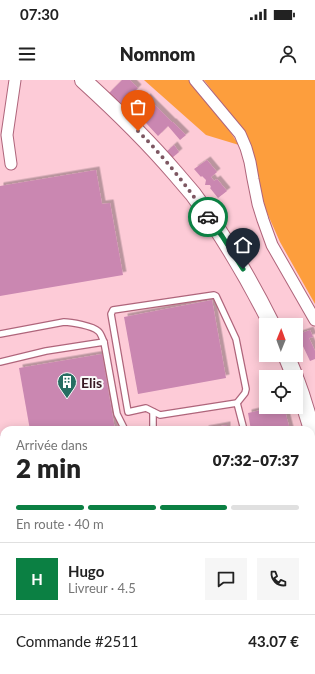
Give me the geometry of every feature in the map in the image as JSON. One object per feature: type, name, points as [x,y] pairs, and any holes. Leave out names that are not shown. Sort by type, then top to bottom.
[{"type":"street","points":[[11,164],[7,135],[15,80]]},
{"type":"street","points":[[83,80],[148,141],[192,194],[237,259],[268,318]]},
{"type":"street","points":[[194,80],[240,134],[248,155],[258,204],[272,245],[315,320]]},
{"type":"street","points":[[303,400],[311,426]]},
{"type":"lane","points":[[214,295],[216,296],[236,339],[246,388],[245,393],[237,403],[160,416],[146,408],[128,412],[111,314],[113,310],[214,295]]},
{"type":"lane","points":[[0,334],[64,322],[71,322],[97,330],[104,342],[117,414],[123,426]]},
{"type":"lane","points":[[0,362],[46,351],[104,342]]},
{"type":"lane","points":[[237,403],[243,426]]},
{"type":"lane","points":[[153,412],[153,426]]},
{"type":"shaded area","points":[[144,80],[190,80],[218,114],[239,145],[206,135]]},
{"type":"shaded area","points":[[204,80],[315,80],[315,304],[280,242],[264,206],[253,152],[248,138]]},
{"type":"building","points":[[122,80],[130,80],[138,88],[127,99],[132,103],[126,110],[108,94]]},
{"type":"building","points":[[147,97],[186,135],[180,140],[168,126],[158,136],[134,110]]},
{"type":"building","points":[[174,145],[179,152],[172,158],[166,152]]},
{"type":"building","points":[[207,160],[217,172],[211,177],[214,181],[217,179],[227,191],[218,198],[210,188],[210,185],[205,185],[206,180],[194,169]]},
{"type":"building","points":[[96,170],[102,204],[110,203],[123,275],[0,296],[0,186]]},
{"type":"building","points":[[212,300],[226,378],[138,394],[124,317]]},
{"type":"building","points":[[310,330],[313,337],[309,338],[315,351],[315,359],[310,361],[303,346],[303,332]]},
{"type":"building","name":"Elis","points":[[102,354],[114,426],[29,426],[19,368]]},
{"type":"building","points":[[259,410],[259,414],[286,414],[289,426],[250,426],[248,413]]},
{"type":"way so far","points":[[138,131],[166,162],[192,194],[208,217]]},
{"type":"place","name":"Elis","points":[[67,399]]},
{"type":"route","points":[[208,217],[243,269]]}]
